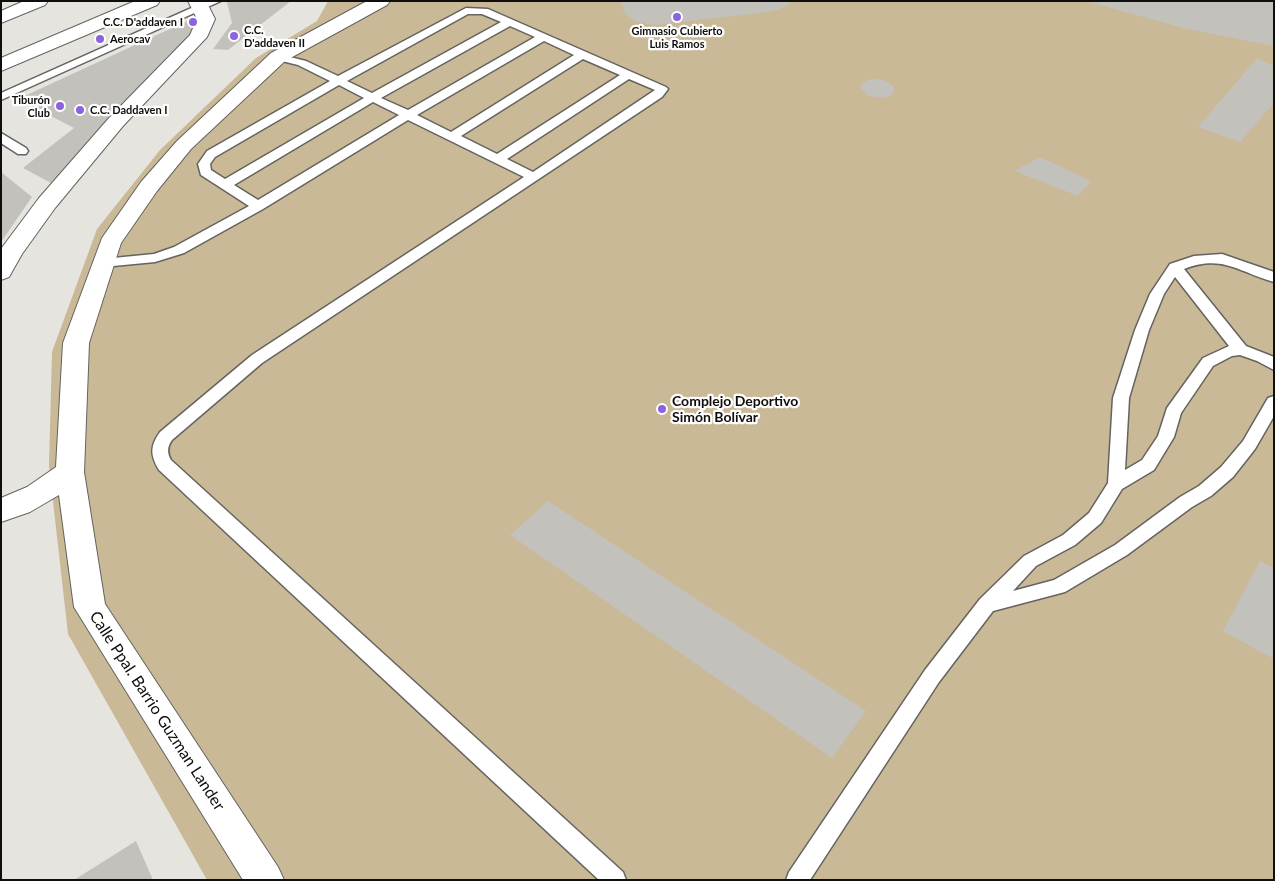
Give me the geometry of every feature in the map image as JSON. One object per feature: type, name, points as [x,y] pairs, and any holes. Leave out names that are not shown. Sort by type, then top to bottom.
[{"type":"street","points":[[1,18],[39,1]]},
{"type":"street","points":[[1,65],[151,1]]},
{"type":"street","name":"Calle Ppal. Barrio Guzman Lander","points":[[265,880],[90,607],[70,472],[76,343],[110,243],[149,187],[172,159],[234,97],[278,58],[308,39],[381,1]]},
{"type":"street","points":[[1,272],[11,252],[47,203],[116,122],[198,38],[206,19],[205,4]]},
{"type":"street","points":[[1,510],[19,505],[40,494],[70,472]]},
{"type":"lane","points":[[1,97],[205,4]]},
{"type":"lane","points":[[258,206],[205,172],[204,164],[211,154],[466,10],[484,10],[657,86],[662,91],[258,359],[166,436],[159,445],[159,456],[172,472],[615,880]]},
{"type":"lane","points":[[225,185],[372,98],[510,22]]},
{"type":"lane","points":[[103,263],[155,258],[179,250],[258,206],[544,37]]},
{"type":"lane","points":[[451,137],[583,54]]},
{"type":"lane","points":[[278,58],[302,63],[534,177]]},
{"type":"lane","points":[[497,160],[628,74]]},
{"type":"lane","points":[[1,137],[22,151]]},
{"type":"lane","points":[[1116,484],[1121,398],[1142,330],[1156,294],[1175,267],[1194,260],[1222,258],[1274,277]]},
{"type":"lane","points":[[1175,267],[1241,350]]},
{"type":"lane","points":[[797,880],[932,676],[987,605],[1030,561],[1069,540],[1095,518],[1116,484],[1148,465],[1166,437],[1173,412],[1208,362],[1229,351],[1241,350],[1262,357],[1274,365]]},
{"type":"lane","points":[[987,605],[1059,588],[1122,550],[1186,502],[1205,491],[1227,472],[1248,444],[1274,402]]},
{"type":"shaded area","name":"Complejo Deportivo Simón Bolívar","points":[[328,1],[1274,1],[1274,880],[207,880],[68,634],[49,466],[52,352],[97,229],[160,150],[256,58],[317,21]]},
{"type":"building","name":"C.C. D'addaven II","points":[[228,1],[291,1],[228,50],[213,49],[232,23]]},
{"type":"building","name":"Gimnasio Cubierto Luis Ramos","points":[[621,1],[790,1],[786,7],[767,12],[655,25],[635,21],[625,13]]},
{"type":"building","points":[[1086,1],[1274,1],[1274,46],[1187,29]]},
{"type":"building","name":"C.C. Daddaven I","points":[[187,21],[192,28],[190,39],[53,184],[23,168],[74,128],[18,99]]},
{"type":"building","points":[[1257,58],[1274,66],[1274,103],[1240,142],[1198,127]]},
{"type":"building","points":[[871,79],[884,80],[894,86],[893,94],[885,98],[869,96],[860,88],[863,82]]},
{"type":"building","points":[[1040,157],[1091,181],[1078,196],[1015,171]]},
{"type":"building","points":[[1,172],[32,197],[1,242]]},
{"type":"building","points":[[548,501],[866,711],[832,758],[510,535]]},
{"type":"building","points":[[1260,561],[1274,568],[1274,659],[1223,631]]},
{"type":"building","points":[[136,841],[153,880],[74,880]]},
{"type":"place","name":"Gimnasio Cubierto Luis Ramos","points":[[677,17]]},
{"type":"place","name":"C.C. D'addaven I","points":[[193,22]]},
{"type":"place","name":"C.C. D'addaven II","points":[[234,36]]},
{"type":"place","name":"Aerocav","points":[[100,39]]},
{"type":"place","name":"Tiburón Club","points":[[60,106]]},
{"type":"place","name":"C.C. Daddaven I","points":[[80,110]]},
{"type":"place","name":"Complejo Deportivo Simón Bolívar","points":[[662,409]]}]
